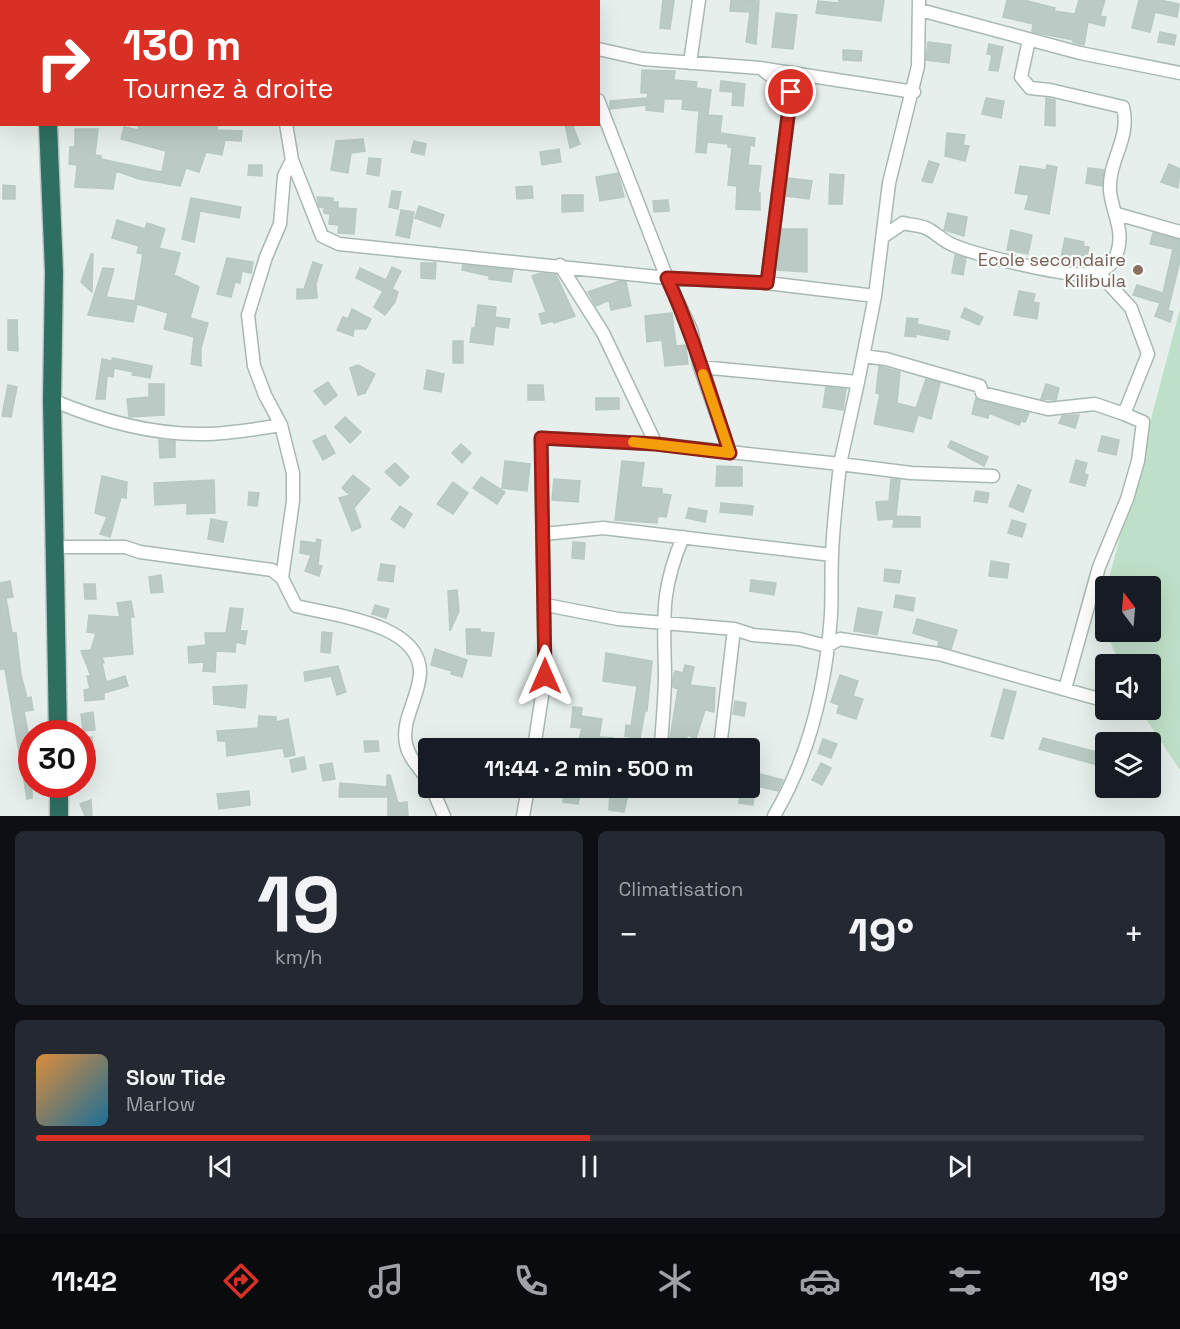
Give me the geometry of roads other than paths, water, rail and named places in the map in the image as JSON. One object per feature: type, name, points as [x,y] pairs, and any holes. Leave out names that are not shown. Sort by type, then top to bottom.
[{"type":"highway","points":[[48,126],[54,272],[52,400],[58,720]]},
{"type":"highway","points":[[59,798],[59,816]]},
{"type":"street","points":[[690,63],[699,0]]},
{"type":"street","points":[[774,816],[788,792],[815,721],[831,615],[832,555],[840,464],[875,296],[890,183],[907,109],[914,92],[918,66],[920,5],[1029,40],[1180,73]]},
{"type":"street","points":[[884,236],[903,223],[926,228],[952,245],[974,252],[1082,275],[1098,272],[1112,264],[1118,252],[1117,214],[1110,189],[1116,157],[1126,129],[1123,107],[1050,90],[1030,88],[1021,76],[1029,40]]},
{"type":"street","points":[[600,49],[644,59],[760,68],[914,92]]},
{"type":"street","points":[[760,68],[791,92],[767,283]]},
{"type":"street","points":[[600,104],[667,278],[691,330],[700,367],[730,453]]},
{"type":"street","points":[[286,126],[292,160],[322,236],[339,244],[560,265],[667,278],[767,283],[875,296]]},
{"type":"street","points":[[282,578],[294,486],[289,452],[281,425],[265,395],[254,366],[249,343],[248,315],[266,257],[280,224],[284,176],[292,160]]},
{"type":"street","points":[[1117,214],[1180,232]]},
{"type":"street","points":[[560,265],[603,333],[656,444]]},
{"type":"street","points":[[1098,272],[1131,308],[1148,354],[1124,414]]},
{"type":"street","points":[[863,356],[886,359],[980,386],[982,393],[1048,409],[1095,404],[1143,422],[1138,460],[1127,499],[1099,567],[1065,690]]},
{"type":"street","points":[[700,367],[858,382]]},
{"type":"street","points":[[52,400],[128,425],[185,434],[219,434],[281,425]]},
{"type":"street","points":[[536,738],[545,676],[546,605],[541,438],[656,444],[911,473],[993,476]]},
{"type":"street","points":[[544,534],[603,528],[832,555]]},
{"type":"street","points":[[662,738],[665,676],[664,593],[670,567],[683,537]]},
{"type":"street","points":[[55,547],[125,547],[140,552],[263,567],[282,578],[296,606],[388,630],[406,644],[417,659],[420,672],[405,725],[406,745],[418,769]]},
{"type":"street","points":[[546,605],[618,619],[734,629],[753,635],[799,639],[827,646],[840,639],[939,654],[1095,698]]},
{"type":"street","points":[[721,738],[734,629]]},
{"type":"street","points":[[436,798],[444,816]]},
{"type":"street","points":[[523,816],[526,798]]},
{"type":"place","name":"Ecole secondaire Kilibula","points":[[1138,270]]}]
